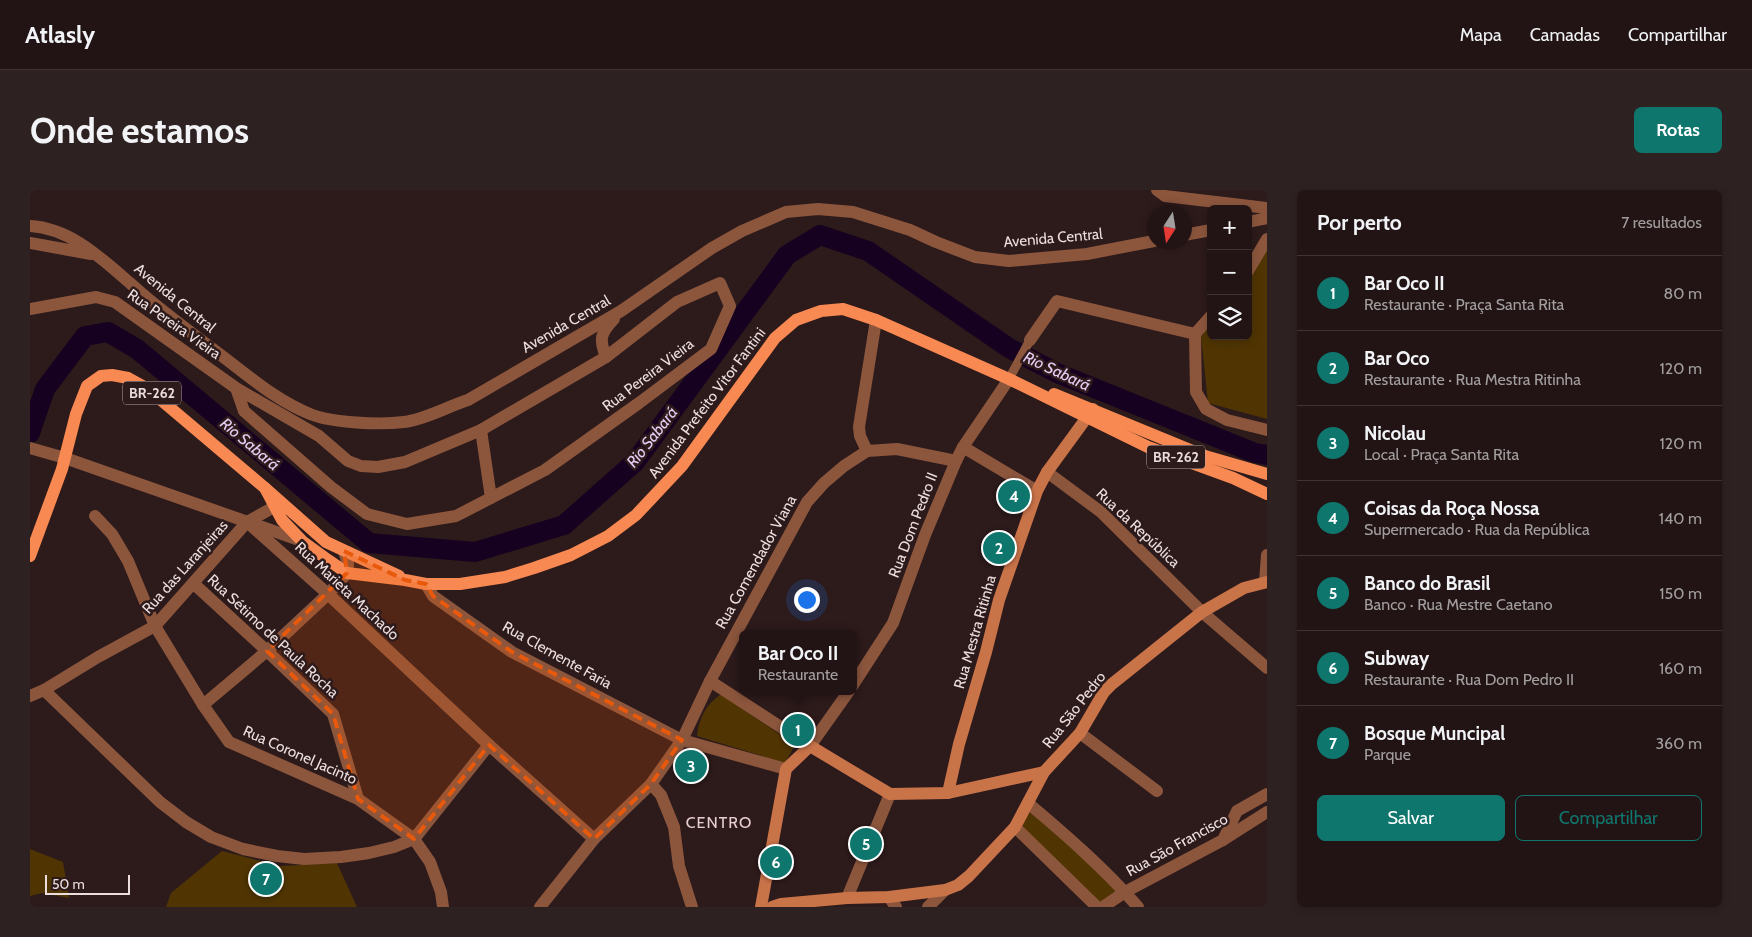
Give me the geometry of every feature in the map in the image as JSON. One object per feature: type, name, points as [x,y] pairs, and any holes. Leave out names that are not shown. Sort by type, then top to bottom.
[{"type":"main road","name":"Avenida Prefeito Vitor Fantini","points":[[280,507],[282,520],[302,541],[347,573],[426,584],[460,584],[506,577],[571,555],[608,536],[636,515],[663,488],[682,466],[775,338],[796,320],[821,311],[843,309],[876,320],[1090,413],[1205,456],[1267,474]]},
{"type":"main road","name":"Avenida Prefeito Vitor Fantini","points":[[30,556],[59,456],[83,394],[88,386],[101,376],[112,375],[128,378],[148,389],[266,488],[280,507],[326,542],[405,580]]},
{"type":"main road","name":"Avenida Prefeito Vitor Fantini","points":[[1090,413],[1148,447],[1233,478],[1267,494]]},
{"type":"main road","name":"Rua Mestra Ritinha","points":[[948,793],[959,744],[999,600],[1036,491],[1047,472],[1090,413]]},
{"type":"main road","name":"Rua São Pedro","points":[[772,907],[781,904],[847,898],[892,902],[945,890],[958,884],[969,876],[1015,826],[1044,772],[1080,733],[1104,692],[1112,684],[1202,612],[1244,588],[1266,582]]},
{"type":"main road","points":[[761,907],[786,769],[810,746],[890,794],[948,793],[1044,772]]},
{"type":"street","points":[[1157,190],[1165,196],[1267,208]]},
{"type":"street","name":"Avenida Central","points":[[30,226],[41,227],[70,237],[98,255],[146,298],[283,402],[312,415],[360,423],[404,422],[434,415],[454,404],[468,400],[621,312],[712,248],[742,231],[786,212],[818,210],[853,212],[910,230],[975,258],[1009,261],[1087,254],[1147,242]]},
{"type":"street","points":[[1252,221],[1267,218]]},
{"type":"street","points":[[1192,234],[1207,231]]},
{"type":"street","points":[[1252,264],[1267,239]]},
{"type":"street","points":[[30,244],[98,255]]},
{"type":"street","name":"Rua Pereira Vieira","points":[[30,309],[96,297],[115,302],[236,388],[319,436],[348,461],[361,466],[378,467],[406,462],[481,430],[606,357],[677,302],[720,283],[730,306],[711,349],[545,470],[456,516],[407,524],[367,514],[331,487],[244,411],[236,388]]},
{"type":"street","points":[[1009,379],[1030,340],[1058,301],[1195,334]]},
{"type":"street","points":[[606,357],[601,344],[603,331],[621,312]]},
{"type":"street","points":[[868,452],[860,436],[859,427],[876,320]]},
{"type":"street","points":[[1207,320],[1195,334],[1196,392],[1206,409],[1227,420],[1267,430]]},
{"type":"street","name":"Rua Dom Pedro II","points":[[857,679],[893,623],[925,535],[956,460],[1009,379]]},
{"type":"street","points":[[481,430],[491,498]]},
{"type":"street","points":[[963,447],[1036,491]]},
{"type":"street","name":"Rua Marieta Machado","points":[[30,448],[59,456],[248,522],[489,745],[594,838]]},
{"type":"street","name":"Rua Comendador Viana","points":[[682,740],[710,681],[807,502],[824,482],[844,466],[868,452],[897,450],[956,460]]},
{"type":"street","name":"Rua da República","points":[[1047,472],[1101,512],[1202,612],[1267,668]]},
{"type":"street","name":"Rua das Laranjeiras","points":[[30,696],[44,690],[154,626],[248,522],[280,507]]},
{"type":"street","name":"Rua Coronel Jacinto","points":[[95,516],[112,534],[128,561],[154,626],[203,705],[230,742],[358,799],[414,839],[430,862],[441,892],[443,907]]},
{"type":"street","points":[[248,522],[302,541]]},
{"type":"street","points":[[203,705],[267,651],[328,594],[347,573],[348,564],[344,551]]},
{"type":"street","points":[[1266,582],[1267,555]]},
{"type":"street","name":"Rua Sétimo de Paula Rocha","points":[[192,583],[333,714],[358,799]]},
{"type":"street","name":"Rua Clemente Faria","points":[[426,584],[433,596],[512,652],[682,740],[786,769]]},
{"type":"street","points":[[710,681],[810,746],[846,695]]},
{"type":"street","points":[[44,690],[160,802],[186,822],[211,837],[243,849],[277,856],[304,859],[341,857],[394,847],[414,839],[489,745]]},
{"type":"street","points":[[1080,733],[1157,791]]},
{"type":"street","points":[[545,905],[594,838],[651,784],[682,740]]},
{"type":"street","points":[[651,784],[661,795],[674,827],[679,866],[692,907]]},
{"type":"street","points":[[847,898],[890,794]]},
{"type":"street","points":[[1223,840],[1237,811],[1267,794]]},
{"type":"street","points":[[1028,803],[1125,892],[1138,907]]},
{"type":"street","name":"Rua São Francisco","points":[[1103,907],[1125,892],[1223,840],[1267,812]]},
{"type":"street","points":[[1015,826],[1097,907]]},
{"type":"street","points":[[928,907],[945,890]]},
{"type":"highlighted area","points":[[344,551],[405,580],[426,584],[433,596],[512,652],[682,740],[651,784],[594,839],[489,745],[414,839],[358,799],[333,714],[267,651],[347,573]]},
{"type":"shaded area","points":[[1267,245],[1267,419],[1208,403],[1201,336],[1207,329],[1207,340],[1252,340],[1252,270]]},
{"type":"shaded area","points":[[721,694],[795,745],[785,763],[697,736],[699,723],[704,712]]},
{"type":"shaded area","points":[[1032,810],[1118,891],[1100,906],[1018,824]]},
{"type":"shaded area","points":[[30,849],[63,862],[69,898],[42,893],[30,896]]},
{"type":"shaded area","points":[[222,851],[280,866],[337,863],[357,907],[166,907],[171,893]]},
{"type":"waterway","name":"Rio Sabará","points":[[30,433],[45,389],[85,336],[108,332],[137,349],[369,543],[475,552],[564,525],[635,462],[787,255],[820,235],[868,251],[1009,348],[1057,373],[1255,453],[1267,455]]},
{"type":"place","name":"Coisas da Roça Nossa","points":[[1014,496]]},
{"type":"place","name":"Bar Oco","points":[[999,548]]},
{"type":"place","name":"Bar Oco II","points":[[798,730]]},
{"type":"place","name":"Nicolau","points":[[691,766]]},
{"type":"place","name":"Banco do Brasil","points":[[866,844]]},
{"type":"place","name":"Subway","points":[[776,862]]},
{"type":"place","name":"Bosque Muncipal","points":[[266,879]]},
{"type":"district","name":"CENTRO","points":[[719,822]]}]
